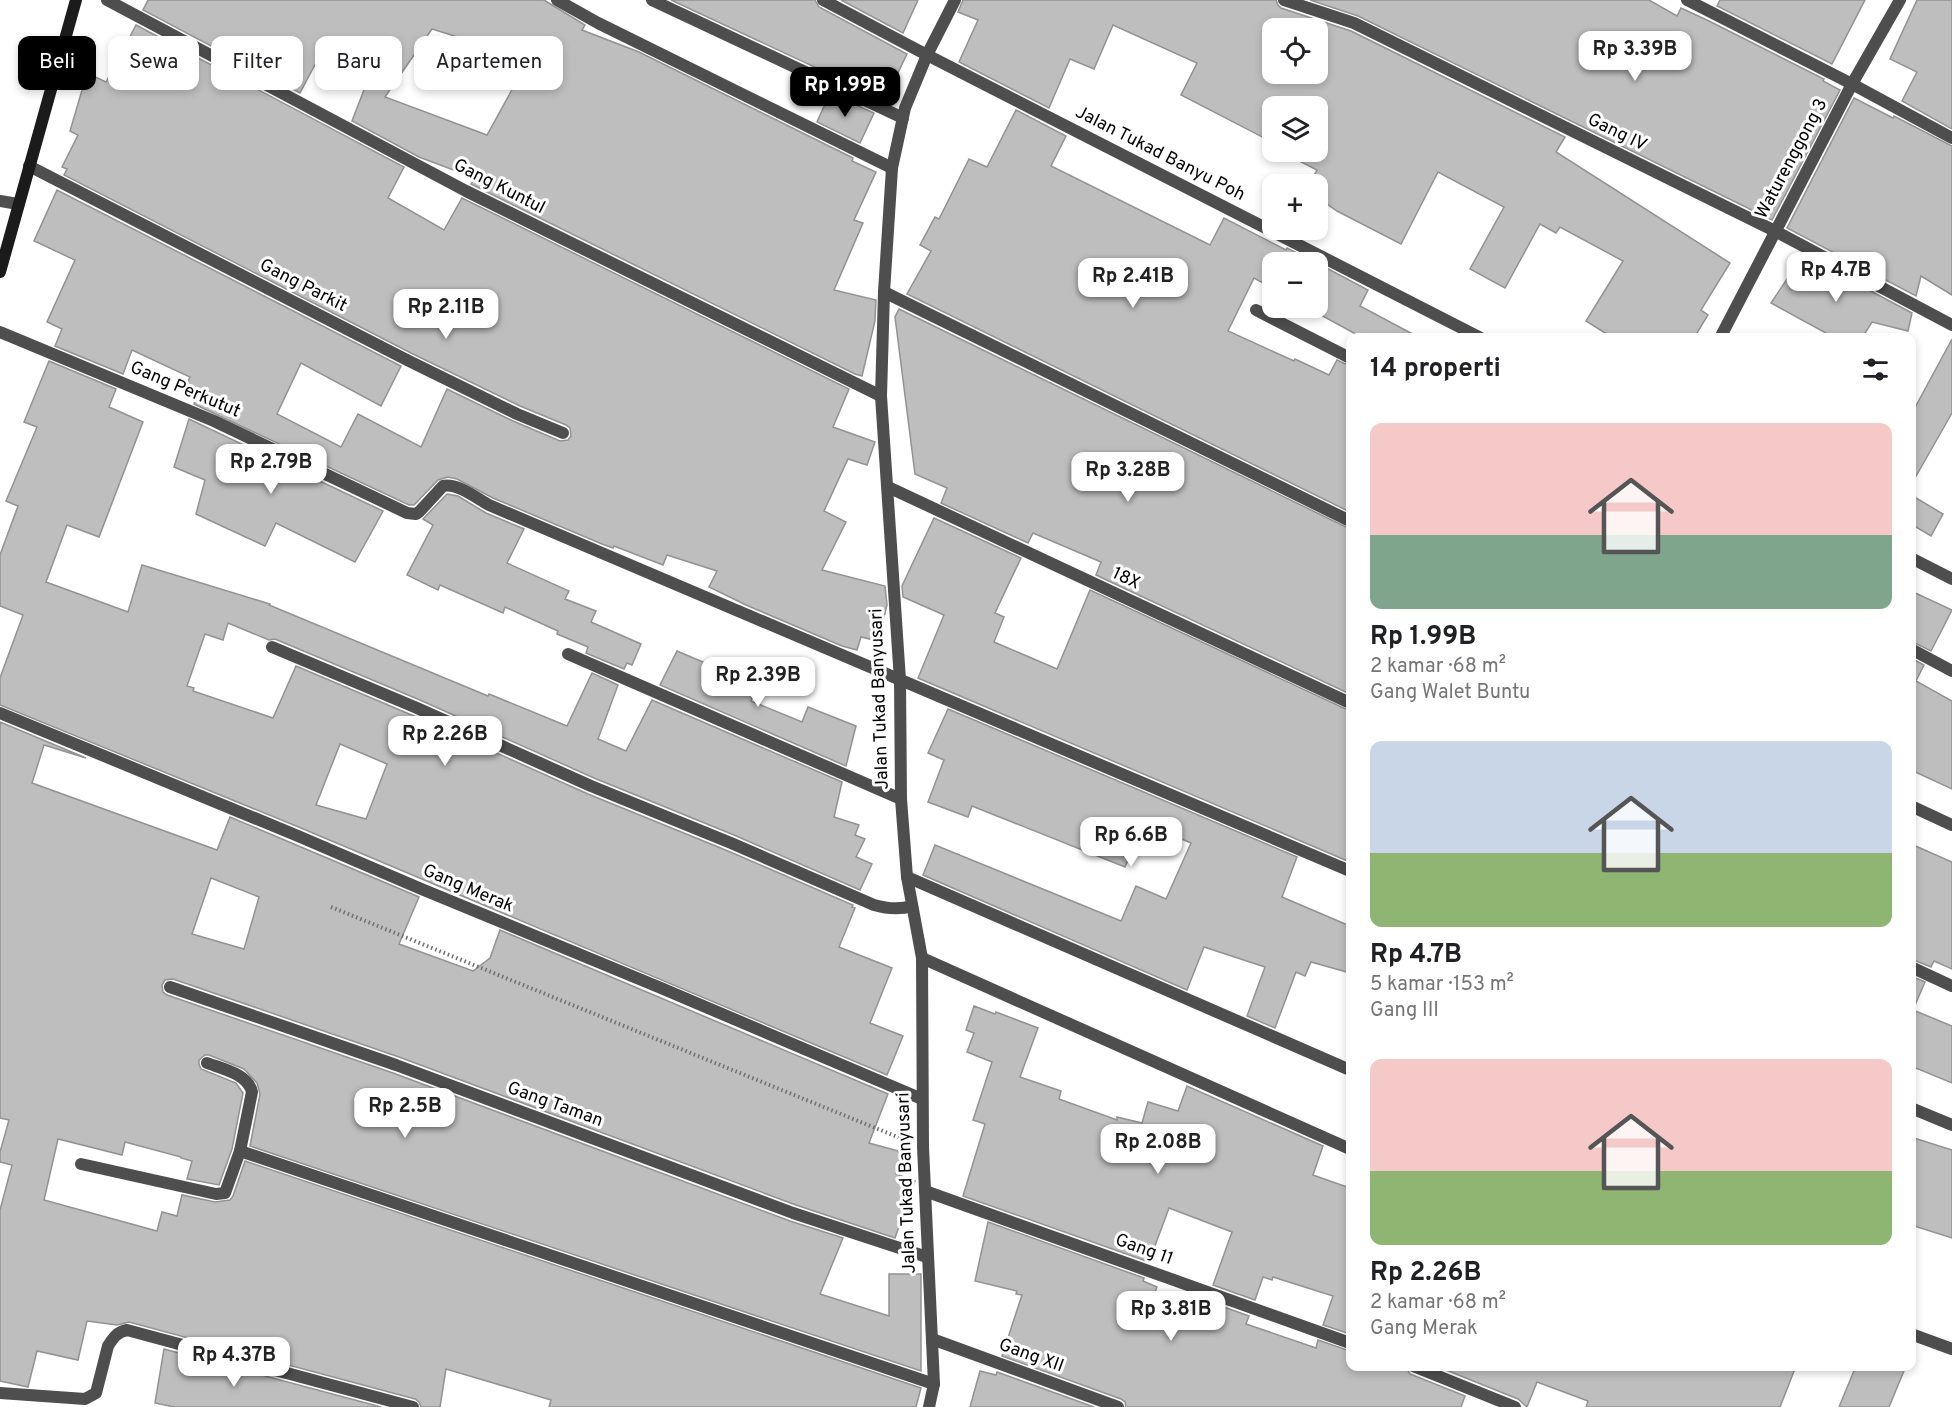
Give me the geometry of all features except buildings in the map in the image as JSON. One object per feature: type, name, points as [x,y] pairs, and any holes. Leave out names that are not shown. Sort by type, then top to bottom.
[{"type":"main road","points":[[0,272],[76,0]]},
{"type":"street","name":"Gang Kuntul","points":[[107,0],[466,191],[881,396]]},
{"type":"street","points":[[557,0],[608,28],[892,168]]},
{"type":"street","points":[[652,0],[903,118]]},
{"type":"street","name":"Jalan Tukad Banyu Poh","points":[[823,0],[1471,333]]},
{"type":"street","name":"Jalan Tukad Banyusari","points":[[929,1407],[934,1384],[923,1148],[922,958],[907,878],[901,800],[900,680],[881,396],[884,292],[892,168],[905,108],[927,55],[955,0]]},
{"type":"street","name":"Gang IV","points":[[1284,0],[1354,23],[1775,231],[1952,325]]},
{"type":"street","points":[[1687,0],[1952,138]]},
{"type":"street","name":"Waturenggong 3","points":[[1723,333],[1852,84],[1900,0]]},
{"type":"street","name":"Gang Parkit","points":[[29,166],[406,360],[517,414],[563,433]]},
{"type":"street","points":[[0,201],[18,204]]},
{"type":"street","points":[[884,292],[1346,519]]},
{"type":"street","points":[[1256,310],[1346,356]]},
{"type":"street","name":"Gang Perkutut","points":[[0,332],[214,421],[407,513],[419,512],[443,486],[455,487],[489,505],[900,680]]},
{"type":"street","name":"18X","points":[[888,487],[1346,701]]},
{"type":"street","points":[[1916,561],[1952,579]]},
{"type":"street","points":[[272,647],[417,708],[591,786],[874,905],[888,909],[903,909],[912,906]]},
{"type":"street","points":[[1916,652],[1952,670]]},
{"type":"street","points":[[568,654],[901,800]]},
{"type":"street","points":[[900,680],[1346,869]]},
{"type":"street","name":"Gang Merak","points":[[0,713],[922,1099]]},
{"type":"street","points":[[1916,808],[1952,825]]},
{"type":"street","points":[[907,878],[1346,1068]]},
{"type":"street","points":[[922,958],[1346,1147]]},
{"type":"street","points":[[1916,970],[1952,986]]},
{"type":"street","name":"Gang Taman","points":[[170,987],[396,1065],[793,1213],[927,1257]]},
{"type":"street","points":[[81,1164],[216,1194],[225,1193],[240,1151],[252,1092],[251,1086],[244,1078],[207,1063]]},
{"type":"street","points":[[1916,1110],[1952,1125]]},
{"type":"street","points":[[240,1151],[934,1384]]},
{"type":"street","name":"Gang 11","points":[[925,1191],[1346,1343]]},
{"type":"street","points":[[0,1393],[85,1399],[96,1393],[111,1340],[121,1331],[127,1330],[413,1407]]},
{"type":"street","points":[[1916,1336],[1952,1349]]},
{"type":"street","name":"Gang XII","points":[[932,1339],[1118,1407]]},
{"type":"street","points":[[1425,1371],[1515,1407]]},
{"type":"path","points":[[331,907],[923,1148]]}]
